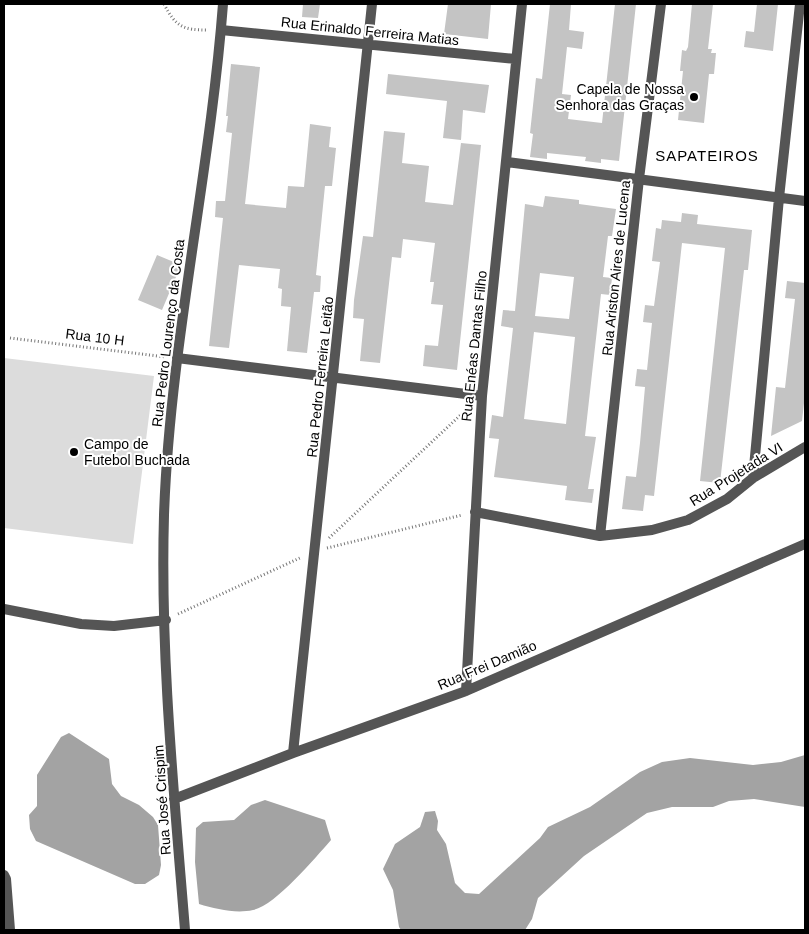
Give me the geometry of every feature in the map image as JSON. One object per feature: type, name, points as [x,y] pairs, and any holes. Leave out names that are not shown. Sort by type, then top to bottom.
[{"type":"street","name":"Rua Pedro Lourenço da Costa","points":[[168,667],[164,514],[177,358],[223,4]]},
{"type":"street","name":"Rua Pedro Ferreira Leitão","points":[[293,753],[372,4]]},
{"type":"street","name":"Rua Enéas Dantas Filho","points":[[466,691],[482,396],[522,4]]},
{"type":"street","name":"Rua Ariston Aires de Lucena","points":[[600,536],[639,179],[661,4]]},
{"type":"street","points":[[753,478],[779,198],[800,4]]},
{"type":"street","name":"Rua Erinaldo Ferreira Matias","points":[[221,30],[516,59]]},
{"type":"street","points":[[507,162],[805,201]]},
{"type":"street","points":[[177,358],[482,396]]},
{"type":"street","name":"Rua Projetada VI","points":[[475,512],[600,536],[652,530],[688,520],[727,499],[753,478],[805,447]]},
{"type":"street","name":"Rua Frei Damião","points":[[174,799],[293,753],[466,691],[805,544]]},
{"type":"street","points":[[4,609],[81,624],[114,626],[166,620]]},
{"type":"street","name":"Rua José Crispim","points":[[168,667],[174,799],[185,930]]},
{"type":"street","points":[[4,875],[10,930]]},
{"type":"path","points":[[164,4],[172,18],[186,30],[221,30]]},
{"type":"path","name":"Rua 10 H","points":[[10,338],[177,358]]},
{"type":"path","points":[[315,551],[475,512]]},
{"type":"shaded area","name":"Campo de Futebol Buchada","points":[[4,358],[154,376],[133,544],[4,528]]},
{"type":"shaded area","points":[[69,733],[109,759],[112,784],[121,796],[139,805],[153,817],[158,825],[161,865],[159,875],[145,884],[135,884],[36,841],[30,829],[29,815],[37,806],[37,775],[61,737]]},
{"type":"shaded area","points":[[805,755],[805,807],[754,799],[729,801],[713,807],[672,807],[647,813],[584,856],[538,898],[532,919],[525,930],[401,930],[399,927],[393,890],[383,869],[395,844],[420,827],[425,812],[435,811],[438,821],[437,830],[446,844],[455,883],[465,893],[479,894],[540,838],[548,827],[590,807],[640,772],[662,762],[690,758],[753,765],[781,762]]},
{"type":"shaded area","points":[[265,800],[325,820],[331,840],[283,891],[262,907],[246,911],[233,911],[199,904],[195,862],[196,828],[203,822],[234,820],[251,805]]},
{"type":"building","points":[[303,4],[320,4],[318,18],[302,17]]},
{"type":"building","points":[[448,4],[491,4],[488,39],[444,34]]},
{"type":"building","points":[[550,4],[571,4],[569,30],[584,32],[582,49],[567,47],[562,94],[571,95],[568,119],[602,123],[615,4],[636,4],[619,161],[601,159],[601,163],[585,161],[586,157],[547,153],[547,159],[530,157],[533,134],[530,133],[536,78],[542,79]]},
{"type":"building","name":"Capela de Nossa Senhora das Graças","points":[[692,4],[713,4],[708,49],[712,49],[711,53],[716,53],[714,74],[709,74],[704,123],[678,120],[683,71],[680,71],[682,50],[686,51],[688,47]]},
{"type":"building","points":[[757,4],[778,4],[773,51],[744,47],[746,31],[754,32]]},
{"type":"building","points":[[231,64],[260,67],[245,204],[286,208],[288,186],[304,187],[310,124],[331,127],[329,147],[336,148],[332,186],[325,186],[316,275],[321,276],[320,292],[314,292],[307,353],[287,351],[291,307],[281,306],[282,289],[278,288],[280,269],[239,265],[229,348],[209,346],[223,218],[215,217],[216,201],[225,201],[232,133],[226,132]]},
{"type":"building","points":[[388,74],[489,85],[485,113],[463,110],[461,140],[443,138],[447,101],[386,94]]},
{"type":"building","points":[[384,131],[405,133],[402,163],[429,166],[425,202],[453,205],[461,143],[481,145],[457,370],[423,366],[425,345],[438,346],[443,305],[431,304],[434,282],[430,282],[435,243],[403,239],[401,258],[392,257],[380,363],[360,361],[364,319],[353,318],[354,300],[363,236],[373,237]]},
{"type":"building","points":[[545,196],[579,200],[579,204],[616,209],[612,236],[608,236],[603,277],[612,278],[610,295],[601,294],[585,436],[596,437],[588,489],[594,489],[592,503],[565,500],[567,486],[494,477],[499,439],[489,438],[492,415],[503,417],[513,328],[501,326],[503,310],[515,311],[525,204],[543,207]],"holes":[[[540,273],[574,277],[569,319],[535,316]],[[534,332],[575,337],[566,424],[524,419]]]},
{"type":"building","points":[[682,213],[698,215],[697,224],[752,230],[748,270],[744,270],[720,483],[700,481],[725,248],[682,243],[654,496],[645,495],[643,511],[622,509],[626,476],[636,477],[645,387],[635,386],[637,369],[647,370],[652,323],[643,322],[645,305],[654,306],[660,262],[652,261],[656,228],[661,229],[662,220],[681,222]]},
{"type":"building","points":[[157,255],[181,265],[162,310],[138,300]]},
{"type":"building","points":[[787,281],[805,283],[805,394],[802,421],[771,436],[776,387],[785,388],[795,299],[785,298]]},
{"type":"place","name":"Capela de Nossa Senhora das Graças","points":[[694,97]]},
{"type":"place","name":"Campo de Futebol Buchada","points":[[74,452]]},
{"type":"district","name":"SAPATEIROS","points":[[707,156]]}]
